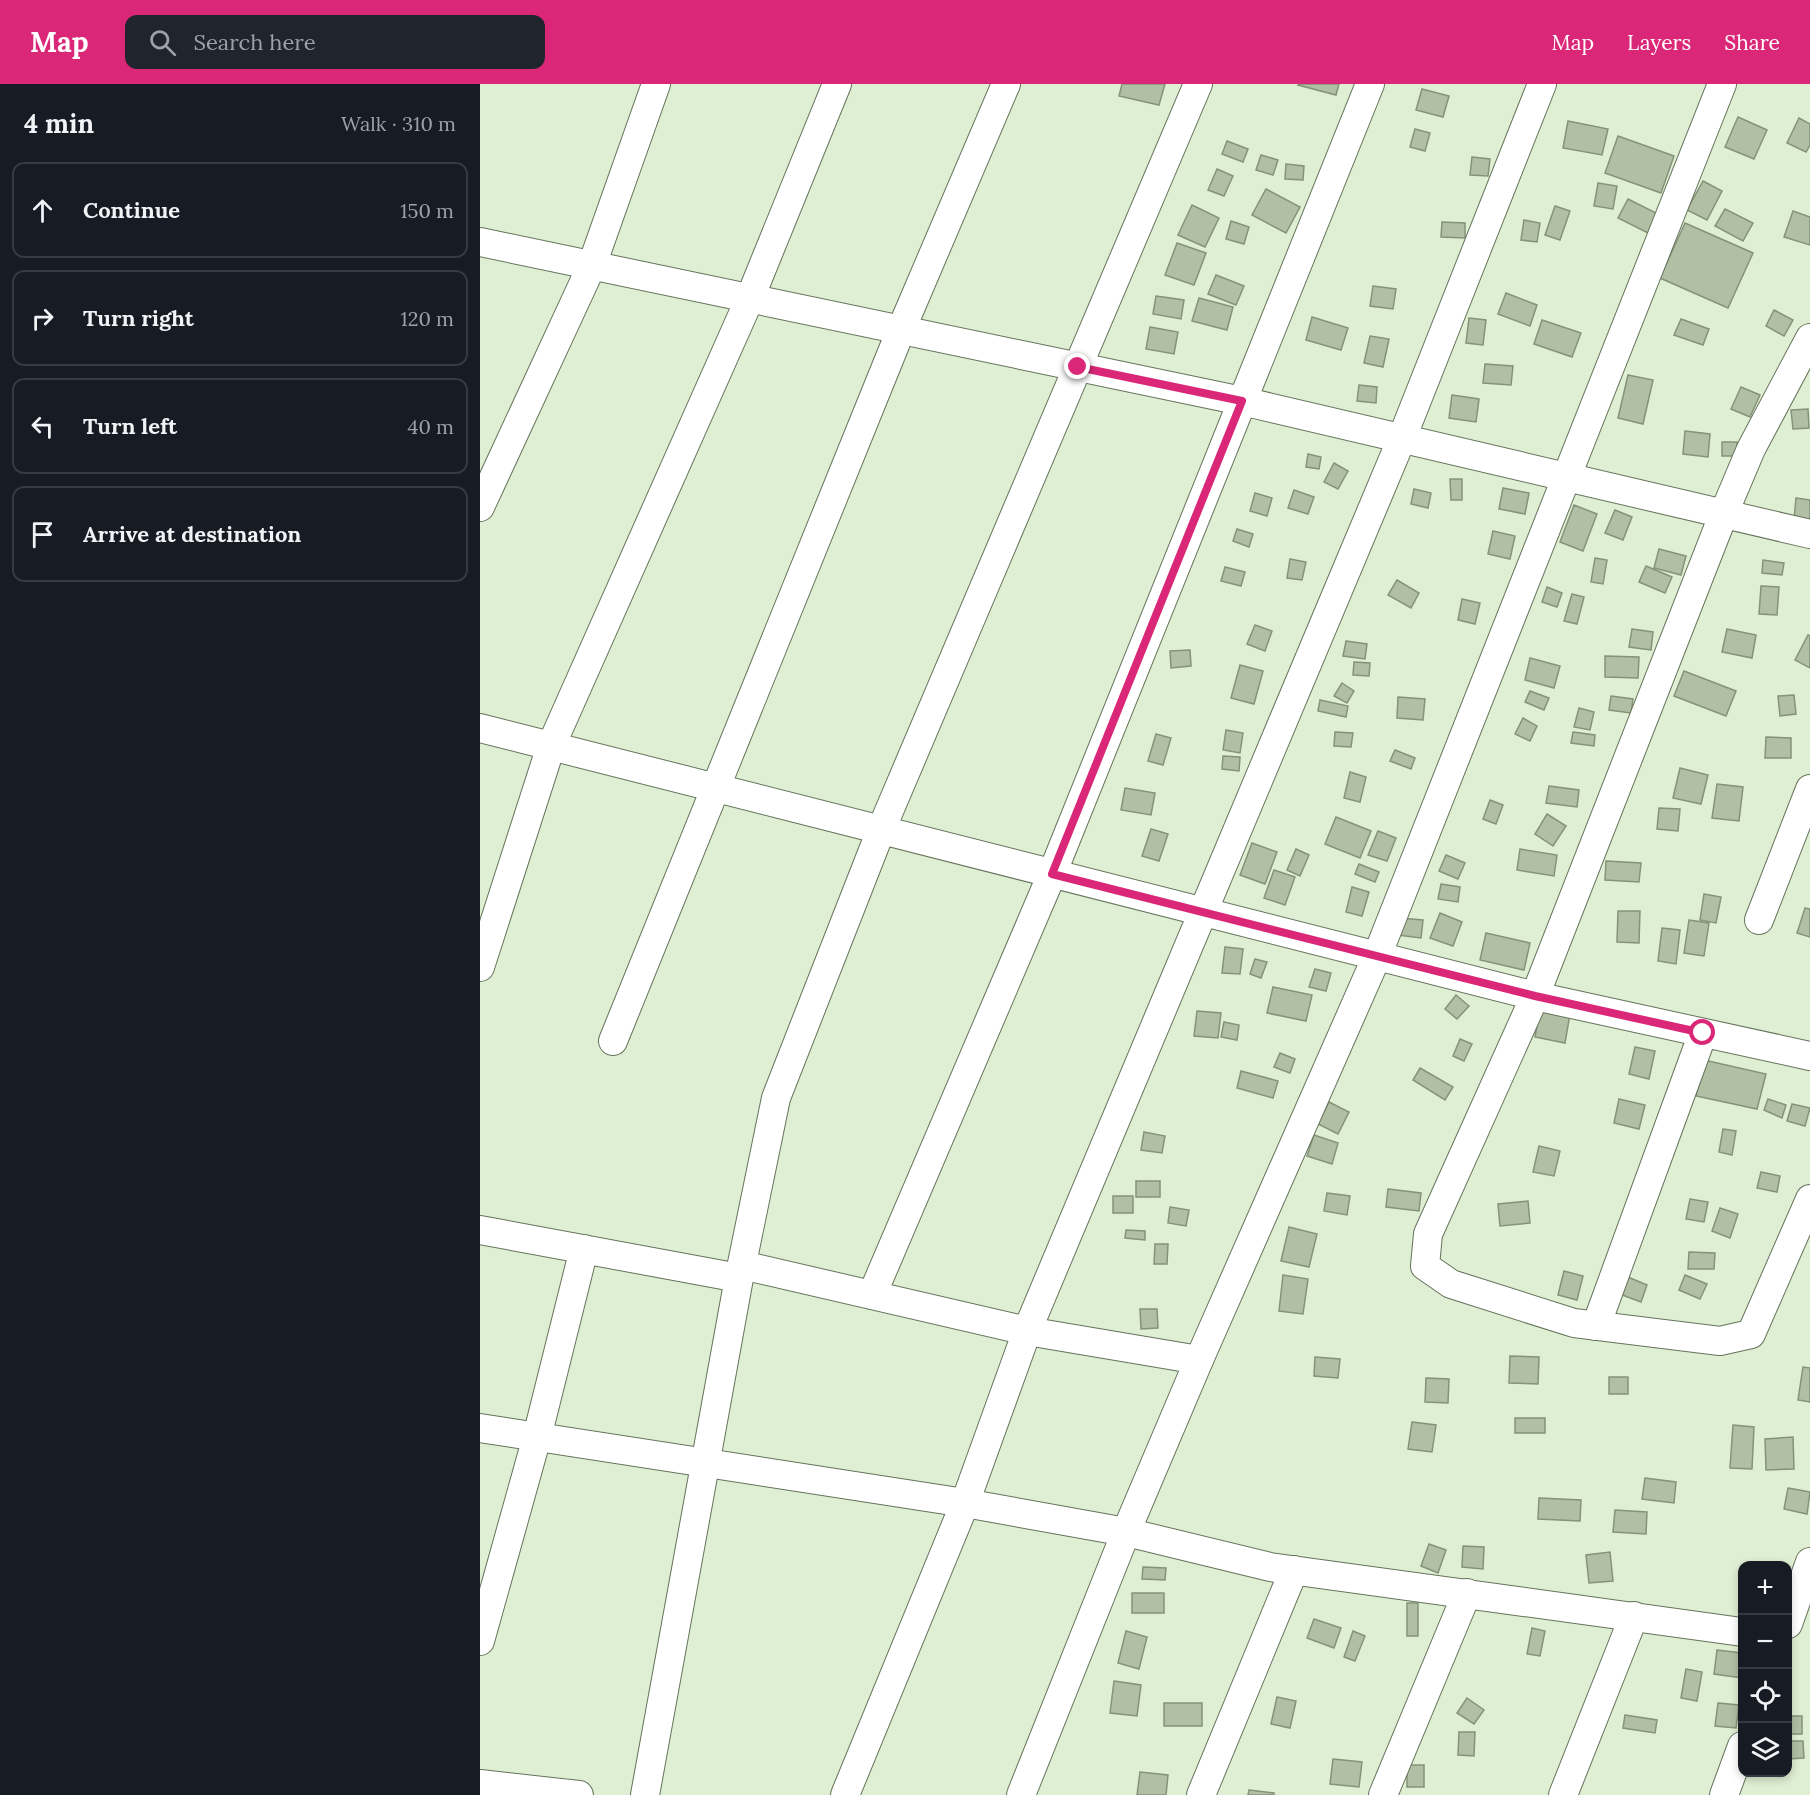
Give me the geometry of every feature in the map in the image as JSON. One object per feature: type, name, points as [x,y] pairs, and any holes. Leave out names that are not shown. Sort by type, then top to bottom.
[{"type":"street","points":[[480,507],[592,265],[656,84]]},
{"type":"street","points":[[480,967],[551,746],[750,298],[837,84]]},
{"type":"street","points":[[613,1041],[901,330],[1006,84]]},
{"type":"street","points":[[645,1795],[741,1271],[776,1098],[881,830],[1198,84]]},
{"type":"street","points":[[872,1295],[1052,874],[1370,84]]},
{"type":"street","points":[[845,1795],[965,1503],[1027,1330],[1402,438],[1542,84]]},
{"type":"street","points":[[1021,1795],[1126,1532],[1198,1360],[1377,956],[1722,84]]},
{"type":"street","points":[[480,242],[1242,401],[1810,534]]},
{"type":"street","points":[[1810,338],[1751,449],[1724,513],[1535,996],[1428,1234],[1425,1266],[1451,1284],[1574,1323],[1720,1341],[1751,1334],[1810,1199]]},
{"type":"street","points":[[480,728],[1535,996],[1810,1056]]},
{"type":"street","points":[[1759,920],[1810,789]]},
{"type":"street","points":[[1596,1326],[1703,1033]]},
{"type":"street","points":[[480,1230],[584,1249],[741,1271],[872,1295],[1027,1330],[1198,1360]]},
{"type":"street","points":[[480,1641],[537,1437],[584,1249]]},
{"type":"street","points":[[480,1428],[965,1503],[1126,1532],[1270,1567],[1738,1631]]},
{"type":"street","points":[[1791,1615],[1810,1563]]},
{"type":"street","points":[[1201,1795],[1294,1570]]},
{"type":"street","points":[[1383,1795],[1467,1593]]},
{"type":"street","points":[[1563,1795],[1634,1616]]},
{"type":"street","points":[[1724,1795],[1738,1759]]},
{"type":"street","points":[[480,1784],[579,1795]]},
{"type":"building","points":[[1122,84],[1165,84],[1159,105],[1119,96]]},
{"type":"building","points":[[1299,84],[1339,84],[1336,95]]},
{"type":"building","points":[[1422,89],[1449,96],[1443,117],[1416,110]]},
{"type":"building","points":[[1738,117],[1767,130],[1754,159],[1725,147]]},
{"type":"building","points":[[1799,118],[1810,124],[1810,145],[1806,152],[1787,143]]},
{"type":"building","points":[[1568,121],[1608,129],[1602,155],[1563,148]]},
{"type":"building","points":[[1415,129],[1430,133],[1425,151],[1410,147]]},
{"type":"building","points":[[1618,136],[1674,156],[1661,193],[1605,173]]},
{"type":"building","points":[[1227,141],[1248,149],[1243,162],[1222,154]]},
{"type":"building","points":[[1261,155],[1278,160],[1273,175],[1256,170]]},
{"type":"building","points":[[1472,157],[1490,159],[1488,176],[1470,175]]},
{"type":"building","points":[[1286,164],[1304,166],[1303,180],[1285,179]]},
{"type":"building","points":[[1217,169],[1233,176],[1224,196],[1208,190]]},
{"type":"building","points":[[1703,181],[1722,191],[1707,220],[1687,210]]},
{"type":"building","points":[[1598,183],[1617,186],[1613,209],[1594,206]]},
{"type":"building","points":[[1266,189],[1300,207],[1286,233],[1252,215]]},
{"type":"building","points":[[1628,199],[1658,214],[1648,233],[1618,218]]},
{"type":"building","points":[[1192,205],[1219,218],[1205,247],[1178,235]]},
{"type":"building","points":[[1555,206],[1570,211],[1560,240],[1545,235]]},
{"type":"building","points":[[1725,209],[1753,223],[1743,241],[1715,226]]},
{"type":"building","points":[[1793,211],[1810,217],[1810,245],[1784,237]]},
{"type":"building","points":[[1524,220],[1540,223],[1537,242],[1521,240]]},
{"type":"building","points":[[1231,221],[1249,227],[1244,244],[1226,239]]},
{"type":"building","points":[[1442,222],[1465,223],[1465,238],[1441,237]]},
{"type":"building","points":[[1685,223],[1753,253],[1728,308],[1660,278]]},
{"type":"building","points":[[1177,243],[1206,253],[1194,285],[1165,275]]},
{"type":"building","points":[[1216,275],[1244,286],[1236,305],[1208,294]]},
{"type":"building","points":[[1373,286],[1396,289],[1393,309],[1370,306]]},
{"type":"building","points":[[1506,293],[1537,305],[1530,326],[1498,314]]},
{"type":"building","points":[[1156,296],[1184,300],[1181,319],[1153,314]]},
{"type":"building","points":[[1199,298],[1233,307],[1227,330],[1192,321]]},
{"type":"building","points":[[1774,310],[1793,320],[1784,336],[1766,326]]},
{"type":"building","points":[[1312,317],[1348,328],[1341,350],[1306,340]]},
{"type":"building","points":[[1469,318],[1486,320],[1483,345],[1466,343]]},
{"type":"building","points":[[1681,319],[1709,329],[1703,345],[1674,335]]},
{"type":"building","points":[[1542,320],[1581,333],[1572,357],[1534,344]]},
{"type":"building","points":[[1150,327],[1178,332],[1174,354],[1146,349]]},
{"type":"building","points":[[1370,336],[1389,339],[1383,367],[1364,363]]},
{"type":"building","points":[[1485,364],[1513,366],[1511,385],[1483,383]]},
{"type":"building","points":[[1628,375],[1653,380],[1643,424],[1618,418]]},
{"type":"building","points":[[1359,385],[1377,387],[1376,403],[1357,401]]},
{"type":"building","points":[[1741,387],[1760,395],[1750,417],[1731,409]]},
{"type":"building","points":[[1452,395],[1479,399],[1476,422],[1449,418]]},
{"type":"building","points":[[1808,409],[1809,428],[1793,429],[1791,410]]},
{"type":"building","points":[[1685,431],[1710,434],[1708,457],[1683,454]]},
{"type":"building","points":[[1722,442],[1737,442],[1737,456],[1722,456]]},
{"type":"building","points":[[1308,454],[1321,457],[1319,469],[1306,467]]},
{"type":"building","points":[[1334,463],[1348,471],[1338,489],[1324,482]]},
{"type":"building","points":[[1450,479],[1462,479],[1462,500],[1451,500]]},
{"type":"building","points":[[1503,488],[1529,493],[1525,514],[1499,509]]},
{"type":"building","points":[[1414,489],[1431,493],[1428,508],[1411,504]]},
{"type":"building","points":[[1294,490],[1314,497],[1308,514],[1288,508]]},
{"type":"building","points":[[1255,493],[1272,498],[1267,516],[1250,511]]},
{"type":"building","points":[[1796,498],[1810,500],[1810,522],[1794,520]]},
{"type":"building","points":[[1574,505],[1597,514],[1583,551],[1560,542]]},
{"type":"building","points":[[1615,510],[1632,517],[1623,540],[1605,533]]},
{"type":"building","points":[[1237,529],[1253,534],[1249,547],[1233,541]]},
{"type":"building","points":[[1493,531],[1515,536],[1510,559],[1488,554]]},
{"type":"building","points":[[1659,549],[1686,556],[1681,575],[1654,568]]},
{"type":"building","points":[[1595,558],[1607,560],[1603,584],[1591,582]]},
{"type":"building","points":[[1290,559],[1306,562],[1302,580],[1287,578]]},
{"type":"building","points":[[1763,560],[1784,563],[1782,575],[1762,573]]},
{"type":"building","points":[[1646,566],[1672,577],[1665,593],[1639,582]]},
{"type":"building","points":[[1225,567],[1245,572],[1241,586],[1221,581]]},
{"type":"building","points":[[1397,580],[1419,593],[1411,608],[1388,595]]},
{"type":"building","points":[[1761,586],[1779,587],[1777,615],[1759,614]]},
{"type":"building","points":[[1547,587],[1562,593],[1557,607],[1542,602]]},
{"type":"building","points":[[1572,594],[1584,597],[1577,624],[1564,621]]},
{"type":"building","points":[[1462,599],[1480,603],[1475,624],[1458,620]]},
{"type":"building","points":[[1255,625],[1272,631],[1265,651],[1247,644]]},
{"type":"building","points":[[1632,629],[1653,632],[1651,650],[1629,647]]},
{"type":"building","points":[[1727,629],[1756,635],[1752,658],[1722,652]]},
{"type":"building","points":[[1808,635],[1810,636],[1810,668],[1795,660]]},
{"type":"building","points":[[1346,641],[1367,644],[1365,659],[1343,656]]},
{"type":"building","points":[[1190,650],[1191,666],[1171,668],[1170,651]]},
{"type":"building","points":[[1605,656],[1639,657],[1638,678],[1605,677]]},
{"type":"building","points":[[1530,658],[1560,666],[1554,688],[1525,680]]},
{"type":"building","points":[[1354,662],[1370,663],[1369,676],[1353,675]]},
{"type":"building","points":[[1240,665],[1263,671],[1254,704],[1231,698]]},
{"type":"building","points":[[1684,671],[1736,691],[1726,716],[1674,696]]},
{"type":"building","points":[[1342,683],[1354,691],[1347,703],[1334,696]]},
{"type":"building","points":[[1530,691],[1549,698],[1544,710],[1525,702]]},
{"type":"building","points":[[1794,695],[1796,714],[1780,716],[1778,696]]},
{"type":"building","points":[[1611,696],[1633,699],[1631,713],[1609,710]]},
{"type":"building","points":[[1398,697],[1425,699],[1423,720],[1397,718]]},
{"type":"building","points":[[1320,700],[1348,706],[1346,717],[1318,711]]},
{"type":"building","points":[[1579,708],[1594,712],[1590,730],[1574,727]]},
{"type":"building","points":[[1523,718],[1537,726],[1530,741],[1515,734]]},
{"type":"building","points":[[1226,730],[1243,733],[1240,753],[1223,750]]},
{"type":"building","points":[[1335,732],[1353,733],[1351,747],[1334,746]]},
{"type":"building","points":[[1573,732],[1595,735],[1594,746],[1571,743]]},
{"type":"building","points":[[1156,734],[1171,738],[1163,765],[1148,761]]},
{"type":"building","points":[[1766,737],[1791,738],[1791,758],[1765,758]]},
{"type":"building","points":[[1395,750],[1415,758],[1411,769],[1390,761]]},
{"type":"building","points":[[1223,756],[1240,757],[1239,771],[1222,769]]},
{"type":"building","points":[[1680,768],[1708,775],[1701,804],[1673,798]]},
{"type":"building","points":[[1350,772],[1366,777],[1360,802],[1344,798]]},
{"type":"building","points":[[1717,784],[1743,787],[1739,821],[1712,818]]},
{"type":"building","points":[[1549,786],[1579,790],[1577,807],[1546,803]]},
{"type":"building","points":[[1125,788],[1155,793],[1151,815],[1121,810]]},
{"type":"building","points":[[1490,800],[1503,805],[1496,824],[1483,819]]},
{"type":"building","points":[[1659,808],[1680,809],[1678,831],[1657,829]]},
{"type":"building","points":[[1547,814],[1566,826],[1553,846],[1535,834]]},
{"type":"building","points":[[1336,817],[1371,831],[1360,858],[1325,844]]},
{"type":"building","points":[[1151,829],[1168,834],[1159,861],[1142,856]]},
{"type":"building","points":[[1378,831],[1396,838],[1387,861],[1368,855]]},
{"type":"building","points":[[1252,843],[1277,852],[1265,884],[1240,875]]},
{"type":"building","points":[[1296,849],[1309,855],[1300,876],[1287,870]]},
{"type":"building","points":[[1520,849],[1557,855],[1554,876],[1517,870]]},
{"type":"building","points":[[1446,855],[1465,863],[1458,879],[1439,871]]},
{"type":"building","points":[[1606,861],[1641,863],[1639,882],[1605,880]]},
{"type":"building","points":[[1359,864],[1379,872],[1375,882],[1355,874]]},
{"type":"building","points":[[1274,870],[1295,877],[1285,905],[1264,898]]},
{"type":"building","points":[[1441,884],[1460,887],[1458,902],[1438,899]]},
{"type":"building","points":[[1352,887],[1369,892],[1362,916],[1346,912]]},
{"type":"building","points":[[1704,894],[1721,897],[1716,923],[1700,920]]},
{"type":"building","points":[[1805,908],[1810,909],[1810,937],[1797,933]]},
{"type":"building","points":[[1618,911],[1640,911],[1639,943],[1617,942]]},
{"type":"building","points":[[1440,913],[1462,922],[1453,946],[1430,938]]},
{"type":"building","points":[[1400,918],[1423,920],[1421,938],[1398,935]]},
{"type":"building","points":[[1689,920],[1709,923],[1704,956],[1684,953]]},
{"type":"building","points":[[1662,928],[1680,930],[1676,964],[1658,961]]},
{"type":"building","points":[[1486,933],[1530,943],[1524,970],[1480,960]]},
{"type":"building","points":[[1225,947],[1243,949],[1240,974],[1222,973]]},
{"type":"building","points":[[1255,959],[1267,962],[1261,978],[1250,974]]},
{"type":"building","points":[[1315,969],[1331,973],[1326,991],[1309,987]]},
{"type":"building","points":[[1273,987],[1312,995],[1306,1021],[1267,1013]]},
{"type":"building","points":[[1456,995],[1469,1006],[1457,1019],[1445,1009]]},
{"type":"building","points":[[1540,1009],[1570,1014],[1565,1043],[1535,1037]]},
{"type":"building","points":[[1197,1011],[1221,1013],[1218,1038],[1194,1036]]},
{"type":"building","points":[[1224,1022],[1239,1025],[1237,1040],[1221,1037]]},
{"type":"building","points":[[1460,1039],[1472,1044],[1464,1061],[1453,1056]]},
{"type":"building","points":[[1635,1047],[1655,1051],[1649,1079],[1629,1074]]},
{"type":"building","points":[[1280,1053],[1295,1059],[1290,1073],[1274,1067]]},
{"type":"building","points":[[1704,1060],[1766,1074],[1757,1109],[1696,1096]]},
{"type":"building","points":[[1420,1068],[1453,1087],[1445,1100],[1413,1080]]},
{"type":"building","points":[[1241,1071],[1278,1081],[1273,1098],[1237,1088]]},
{"type":"building","points":[[1619,1099],[1645,1105],[1639,1129],[1614,1123]]},
{"type":"building","points":[[1768,1099],[1786,1105],[1782,1118],[1764,1110]]},
{"type":"building","points":[[1329,1102],[1349,1112],[1338,1134],[1318,1124]]},
{"type":"building","points":[[1792,1104],[1810,1108],[1805,1126],[1787,1121]]},
{"type":"building","points":[[1723,1129],[1736,1131],[1732,1155],[1719,1152]]},
{"type":"building","points":[[1144,1132],[1165,1136],[1162,1153],[1141,1150]]},
{"type":"building","points":[[1314,1135],[1338,1143],[1332,1164],[1307,1156]]},
{"type":"building","points":[[1539,1146],[1560,1151],[1554,1176],[1533,1172]]},
{"type":"building","points":[[1761,1172],[1780,1176],[1777,1192],[1757,1188]]},
{"type":"building","points":[[1136,1181],[1160,1181],[1160,1197],[1136,1197]]},
{"type":"building","points":[[1388,1189],[1421,1193],[1419,1211],[1386,1207]]},
{"type":"building","points":[[1327,1193],[1350,1196],[1347,1215],[1324,1211]]},
{"type":"building","points":[[1113,1196],[1133,1196],[1133,1213],[1113,1213]]},
{"type":"building","points":[[1690,1199],[1708,1202],[1704,1222],[1686,1219]]},
{"type":"building","points":[[1528,1201],[1530,1223],[1500,1226],[1498,1204]]},
{"type":"building","points":[[1170,1207],[1189,1210],[1186,1226],[1168,1223]]},
{"type":"building","points":[[1720,1208],[1738,1214],[1730,1238],[1712,1231]]},
{"type":"building","points":[[1289,1227],[1317,1234],[1309,1267],[1281,1261]]},
{"type":"building","points":[[1126,1230],[1145,1231],[1145,1240],[1125,1238]]},
{"type":"building","points":[[1155,1244],[1168,1244],[1167,1264],[1154,1264]]},
{"type":"building","points":[[1689,1252],[1715,1253],[1714,1269],[1688,1269]]},
{"type":"building","points":[[1564,1271],[1583,1276],[1577,1300],[1558,1295]]},
{"type":"building","points":[[1283,1275],[1308,1279],[1303,1314],[1279,1311]]},
{"type":"building","points":[[1623,1275],[1647,1285],[1641,1302],[1617,1293]]},
{"type":"building","points":[[1685,1275],[1707,1284],[1700,1299],[1679,1290]]},
{"type":"building","points":[[1140,1309],[1157,1309],[1158,1328],[1141,1329]]},
{"type":"building","points":[[1510,1356],[1539,1357],[1538,1384],[1509,1383]]},
{"type":"building","points":[[1315,1357],[1340,1359],[1338,1378],[1314,1376]]},
{"type":"building","points":[[1803,1367],[1810,1368],[1810,1402],[1798,1400]]},
{"type":"building","points":[[1609,1377],[1628,1377],[1628,1394],[1609,1394]]},
{"type":"building","points":[[1426,1378],[1449,1379],[1448,1403],[1425,1402]]},
{"type":"building","points":[[1515,1418],[1545,1418],[1545,1433],[1515,1433]]},
{"type":"building","points":[[1412,1422],[1436,1425],[1432,1452],[1408,1449]]},
{"type":"building","points":[[1733,1425],[1754,1427],[1752,1469],[1730,1468]]},
{"type":"building","points":[[1793,1437],[1794,1469],[1766,1470],[1765,1439]]},
{"type":"building","points":[[1645,1478],[1676,1482],[1674,1503],[1642,1499]]},
{"type":"building","points":[[1788,1488],[1810,1492],[1807,1514],[1784,1509]]},
{"type":"building","points":[[1539,1498],[1581,1500],[1580,1521],[1538,1519]]},
{"type":"building","points":[[1615,1510],[1647,1512],[1646,1534],[1613,1532]]},
{"type":"building","points":[[1429,1544],[1446,1550],[1438,1573],[1421,1566]]},
{"type":"building","points":[[1463,1546],[1484,1547],[1483,1569],[1462,1567]]},
{"type":"building","points":[[1610,1552],[1613,1581],[1589,1583],[1586,1555]]},
{"type":"building","points":[[1143,1567],[1166,1568],[1165,1580],[1142,1579]]},
{"type":"building","points":[[1132,1593],[1164,1593],[1164,1613],[1132,1613]]},
{"type":"building","points":[[1407,1603],[1418,1603],[1418,1636],[1407,1636]]},
{"type":"building","points":[[1314,1619],[1341,1628],[1334,1648],[1307,1638]]},
{"type":"building","points":[[1532,1628],[1545,1631],[1540,1656],[1527,1654]]},
{"type":"building","points":[[1126,1631],[1147,1637],[1139,1669],[1118,1663]]},
{"type":"building","points":[[1353,1631],[1365,1636],[1355,1661],[1344,1657]]},
{"type":"building","points":[[1717,1650],[1738,1653],[1738,1677],[1714,1674]]},
{"type":"building","points":[[1686,1669],[1702,1672],[1697,1701],[1681,1698]]},
{"type":"building","points":[[1114,1681],[1141,1685],[1137,1716],[1110,1713]]},
{"type":"building","points":[[1277,1697],[1296,1701],[1290,1728],[1271,1724]]},
{"type":"building","points":[[1467,1698],[1484,1710],[1474,1724],[1457,1713]]},
{"type":"building","points":[[1164,1703],[1202,1703],[1202,1726],[1164,1726]]},
{"type":"building","points":[[1718,1703],[1738,1705],[1736,1728],[1715,1726]]},
{"type":"building","points":[[1625,1715],[1657,1720],[1655,1733],[1623,1728]]},
{"type":"building","points":[[1792,1716],[1802,1716],[1802,1734],[1792,1734]]},
{"type":"building","points":[[1459,1732],[1475,1732],[1474,1756],[1458,1755]]},
{"type":"building","points":[[1792,1741],[1803,1741],[1804,1758],[1792,1759]]},
{"type":"building","points":[[1333,1759],[1362,1762],[1359,1787],[1330,1784]]},
{"type":"building","points":[[1407,1765],[1424,1765],[1424,1787],[1407,1787]]},
{"type":"building","points":[[1140,1772],[1168,1775],[1166,1795],[1137,1795]]},
{"type":"building","points":[[1249,1790],[1274,1793],[1274,1795],[1248,1795]]},
{"type":"route","points":[[1078,367],[1242,401],[1052,874],[1535,996],[1703,1033]]}]
